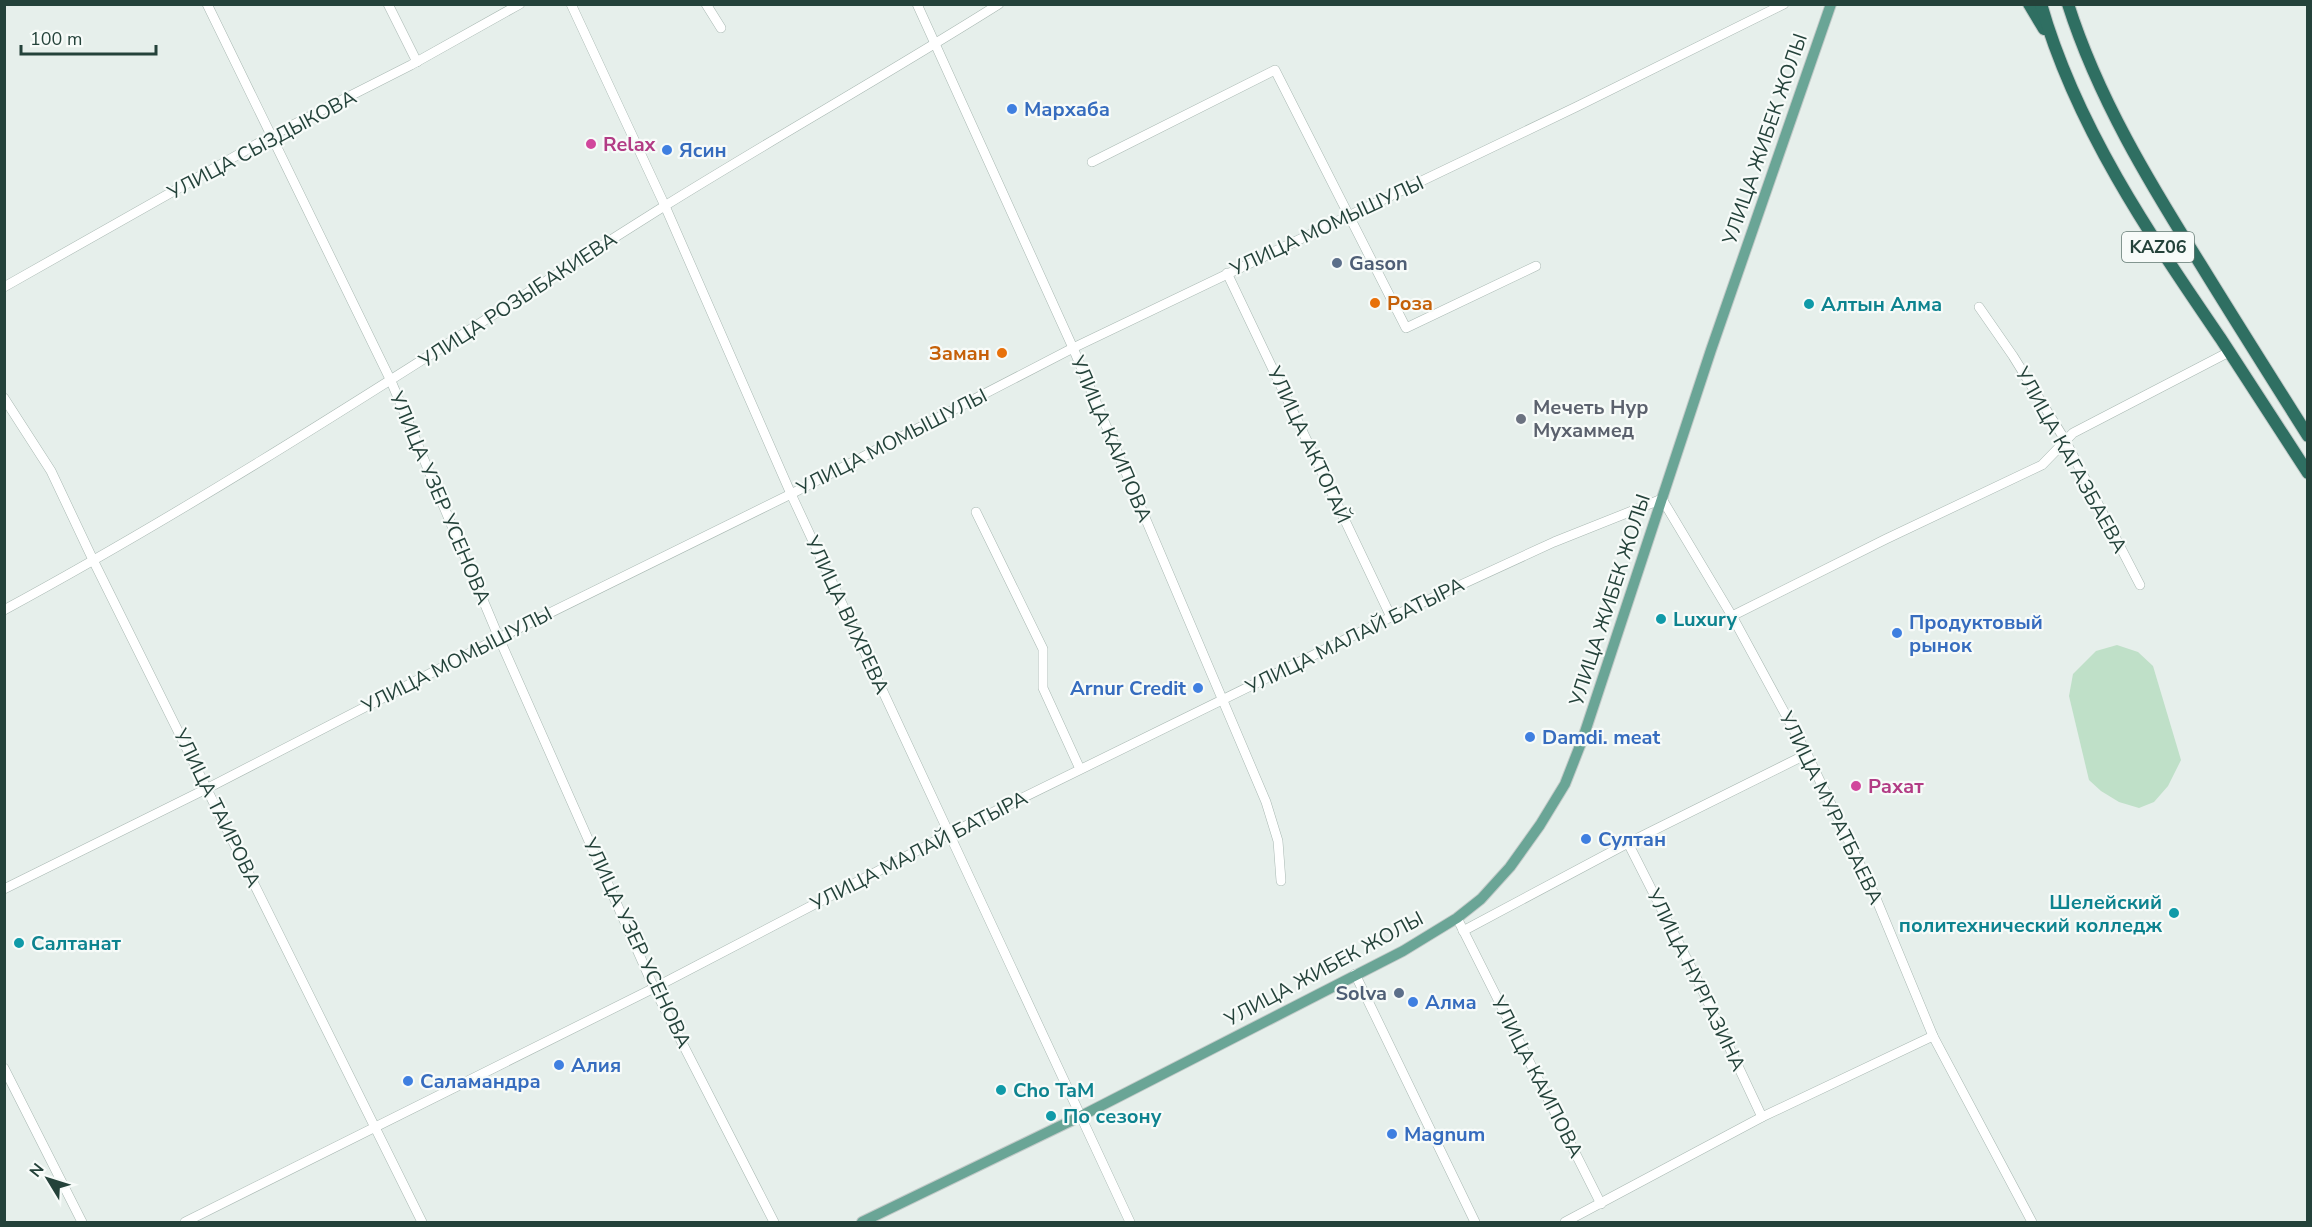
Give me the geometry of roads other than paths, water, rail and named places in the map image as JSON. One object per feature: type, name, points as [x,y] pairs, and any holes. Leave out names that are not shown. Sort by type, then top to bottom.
[{"type":"highway","points":[[2029,4],[2051,39]]},
{"type":"highway","name":"KAZ06","points":[[2041,4],[2051,39],[2092,133],[2156,243],[2307,473]]},
{"type":"highway","name":"KAZ06","points":[[2068,4],[2078,34],[2119,127],[2172,218],[2307,436]]},
{"type":"main road","name":"УЛИЦА ЖИБЕК ЖОЛЫ","points":[[862,1222],[1081,1116],[1402,951],[1457,918],[1481,899],[1510,867],[1540,825],[1565,784],[1583,738],[1711,350],[1831,4]]},
{"type":"street","name":"УЛИЦА УЗЕР УСЕНОВА","points":[[207,4],[391,381],[499,638],[654,988],[774,1222]]},
{"type":"street","points":[[388,4],[417,62]]},
{"type":"street","name":"УЛИЦА СЫЗДЫКОВА","points":[[4,288],[272,136],[417,62],[520,4]]},
{"type":"street","name":"УЛИЦА ВИХРЕВА","points":[[571,4],[665,206],[791,494],[1130,1222]]},
{"type":"street","points":[[706,4],[721,28]]},
{"type":"street","name":"УЛИЦА КАИПОВА","points":[[917,4],[1073,348],[1266,802],[1278,841],[1281,881]]},
{"type":"street","name":"УЛИЦА РОЗЫБАКИЕВА","points":[[4,610],[94,562],[391,381],[665,206],[999,4]]},
{"type":"street","name":"УЛИЦА МОМЫШУЛЫ","points":[[4,889],[208,788],[499,638],[791,494],[1073,348],[1576,107],[1784,4]]},
{"type":"street","points":[[1092,162],[1275,70],[1406,328],[1536,266]]},
{"type":"street","name":"УЛИЦА АКТОГАЙ","points":[[1227,273],[1391,617]]},
{"type":"street","name":"УЛИЦА КАГАЗБАЕВА","points":[[1979,307],[2019,365],[2065,440],[2140,585]]},
{"type":"street","points":[[1732,616],[2042,465],[2073,433],[2229,352]]},
{"type":"street","name":"УЛИЦА ТАИРОВА","points":[[4,398],[51,471],[422,1222]]},
{"type":"street","name":"УЛИЦА МУРАТБАЕВА","points":[[1662,499],[1732,616],[1807,754],[1875,896],[1933,1036],[2032,1222]]},
{"type":"street","name":"УЛИЦА МАЛАЙ БАТЫРА","points":[[185,1222],[654,988],[860,879],[1080,769],[1391,617],[1554,542],[1662,499]]},
{"type":"street","points":[[976,512],[1043,649],[1043,688],[1080,769]]},
{"type":"street","points":[[1463,931],[1628,843],[1807,754]]},
{"type":"street","name":"УЛИЦА НУРГАЗИНА","points":[[1628,843],[1700,983],[1762,1117]]},
{"type":"street","name":"УЛИЦА КАИПОВА","points":[[1457,918],[1601,1204]]},
{"type":"street","points":[[1355,974],[1475,1222]]},
{"type":"street","points":[[1565,1222],[1762,1117],[1933,1036]]},
{"type":"street","points":[[4,1068],[82,1222]]},
{"type":"place","name":"Мархаба","points":[[1012,109]]},
{"type":"place","name":"Relax","points":[[591,144]]},
{"type":"place","name":"Ясин","points":[[667,150]]},
{"type":"place","name":"Gason","points":[[1337,263]]},
{"type":"place","name":"Роза","points":[[1375,303]]},
{"type":"place","name":"Алтын Алма","points":[[1809,304]]},
{"type":"place","name":"Заман","points":[[1002,353]]},
{"type":"place","name":"Мечеть Нур Мухаммед","points":[[1521,419]]},
{"type":"place","name":"Luxury","points":[[1661,619]]},
{"type":"place","name":"Продуктовый рынок","points":[[1897,633]]},
{"type":"place","name":"Arnur Credit","points":[[1198,688]]},
{"type":"place","name":"Damdi. meat","points":[[1530,737]]},
{"type":"place","name":"Рахат","points":[[1856,786]]},
{"type":"place","name":"Султан","points":[[1586,839]]},
{"type":"place","name":"Шелейский политехнический колледж","points":[[2174,913]]},
{"type":"place","name":"Салтанат","points":[[19,943]]},
{"type":"place","name":"Solva","points":[[1399,993]]},
{"type":"place","name":"Алма","points":[[1413,1002]]},
{"type":"place","name":"Алия","points":[[559,1065]]},
{"type":"place","name":"Саламандра","points":[[408,1081]]},
{"type":"place","name":"Cho TaM","points":[[1001,1090]]},
{"type":"place","name":"По сезону","points":[[1051,1116]]},
{"type":"place","name":"Magnum","points":[[1392,1134]]}]
